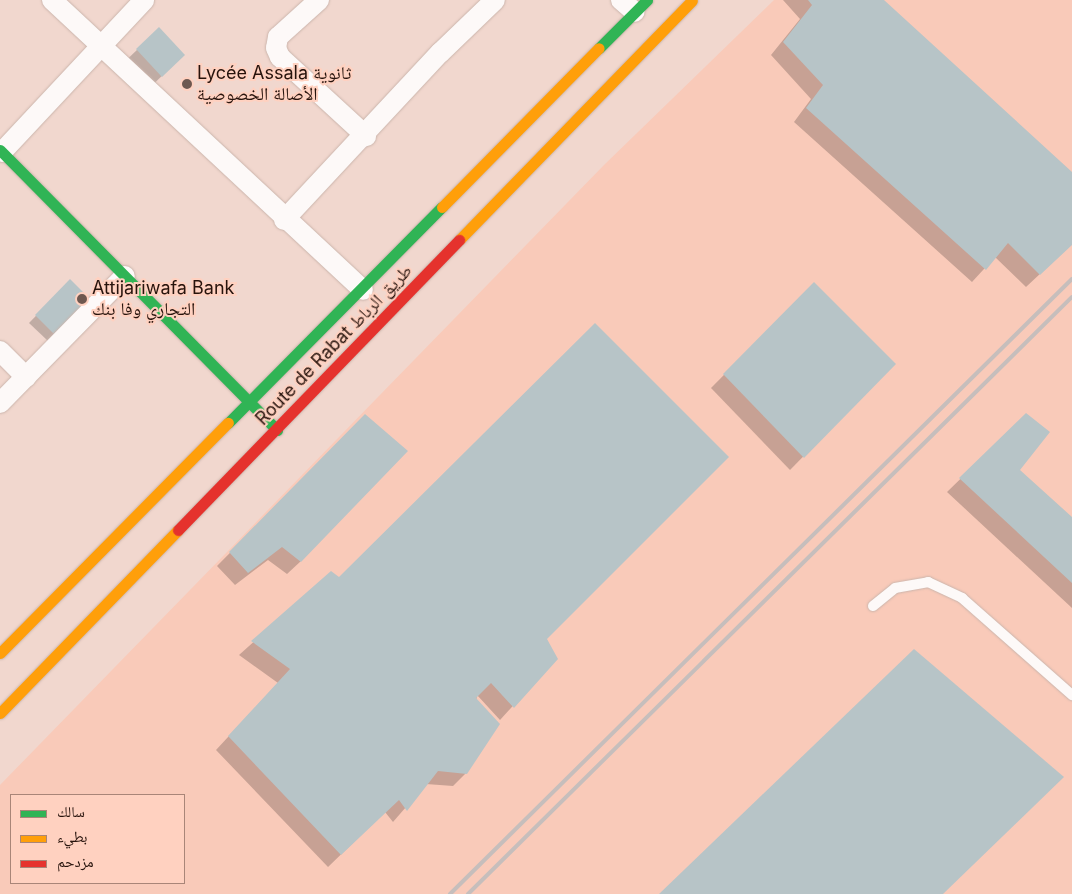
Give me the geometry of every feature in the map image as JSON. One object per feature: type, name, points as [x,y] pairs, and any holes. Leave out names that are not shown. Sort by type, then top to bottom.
[{"type":"main road","name":"Route de Rabat طريق الرباط","points":[[0,713],[277,430],[692,0]]},
{"type":"main road","name":"Route de Rabat طريق الرباط","points":[[4,641],[251,402],[363,290],[634,4]]},
{"type":"main road","points":[[1,151],[277,430]]},
{"type":"street","points":[[52,0],[284,220],[363,290]]},
{"type":"street","points":[[1,151],[144,0]]},
{"type":"street","points":[[319,0],[278,37],[276,48],[280,57],[366,136]]},
{"type":"street","points":[[284,220],[366,136],[440,53],[495,0]]},
{"type":"street","points":[[0,403],[125,276]]},
{"type":"street","points":[[0,351],[26,377]]},
{"type":"lane","points":[[873,606],[895,588],[928,582],[962,598],[1072,695]]},
{"type":"shaded area","points":[[774,0],[1072,0],[1072,894],[0,894],[0,785],[604,165]]},
{"type":"building","points":[[808,0],[884,0],[1072,172],[1072,245],[1040,275],[1008,243],[986,270],[806,108],[823,85],[783,42],[812,5]]},
{"type":"building","points":[[159,27],[185,55],[162,77],[136,49]]},
{"type":"building","points":[[70,279],[90,299],[55,335],[35,315]]},
{"type":"building","points":[[814,282],[896,364],[804,458],[723,374]]},
{"type":"building","points":[[595,323],[729,457],[547,639],[558,659],[514,708],[491,683],[476,698],[500,724],[467,774],[438,771],[407,811],[399,800],[341,855],[228,736],[290,669],[251,641],[331,571],[339,577]]},
{"type":"building","points":[[1026,413],[1050,432],[1020,470],[1072,517],[1072,583],[959,478]]},
{"type":"building","points":[[365,414],[408,451],[301,562],[282,547],[248,573],[229,552]]},
{"type":"building","points":[[914,649],[1064,777],[943,894],[659,894]]},
{"type":"railway","points":[[450,894],[1072,279]]},
{"type":"railway","points":[[468,894],[1072,297]]},
{"type":"traffic: fast","points":[[599,48],[647,0]]},
{"type":"traffic: fast","points":[[0,150],[277,430]]},
{"type":"traffic: fast","points":[[228,423],[442,207]]},
{"type":"traffic: slow","points":[[459,240],[692,0]]},
{"type":"traffic: slow","points":[[442,207],[599,48]]},
{"type":"traffic: slow","points":[[0,653],[228,423]]},
{"type":"traffic: slow","points":[[0,713],[178,530]]},
{"type":"traffic: jam","points":[[178,530],[459,240]]},
{"type":"place","name":"Lycée Assala ثانوية الأصالة الخصوصية","points":[[187,84]]},
{"type":"place","name":"Attijariwafa Bank التجاري وفا بنك","points":[[82,299]]}]
